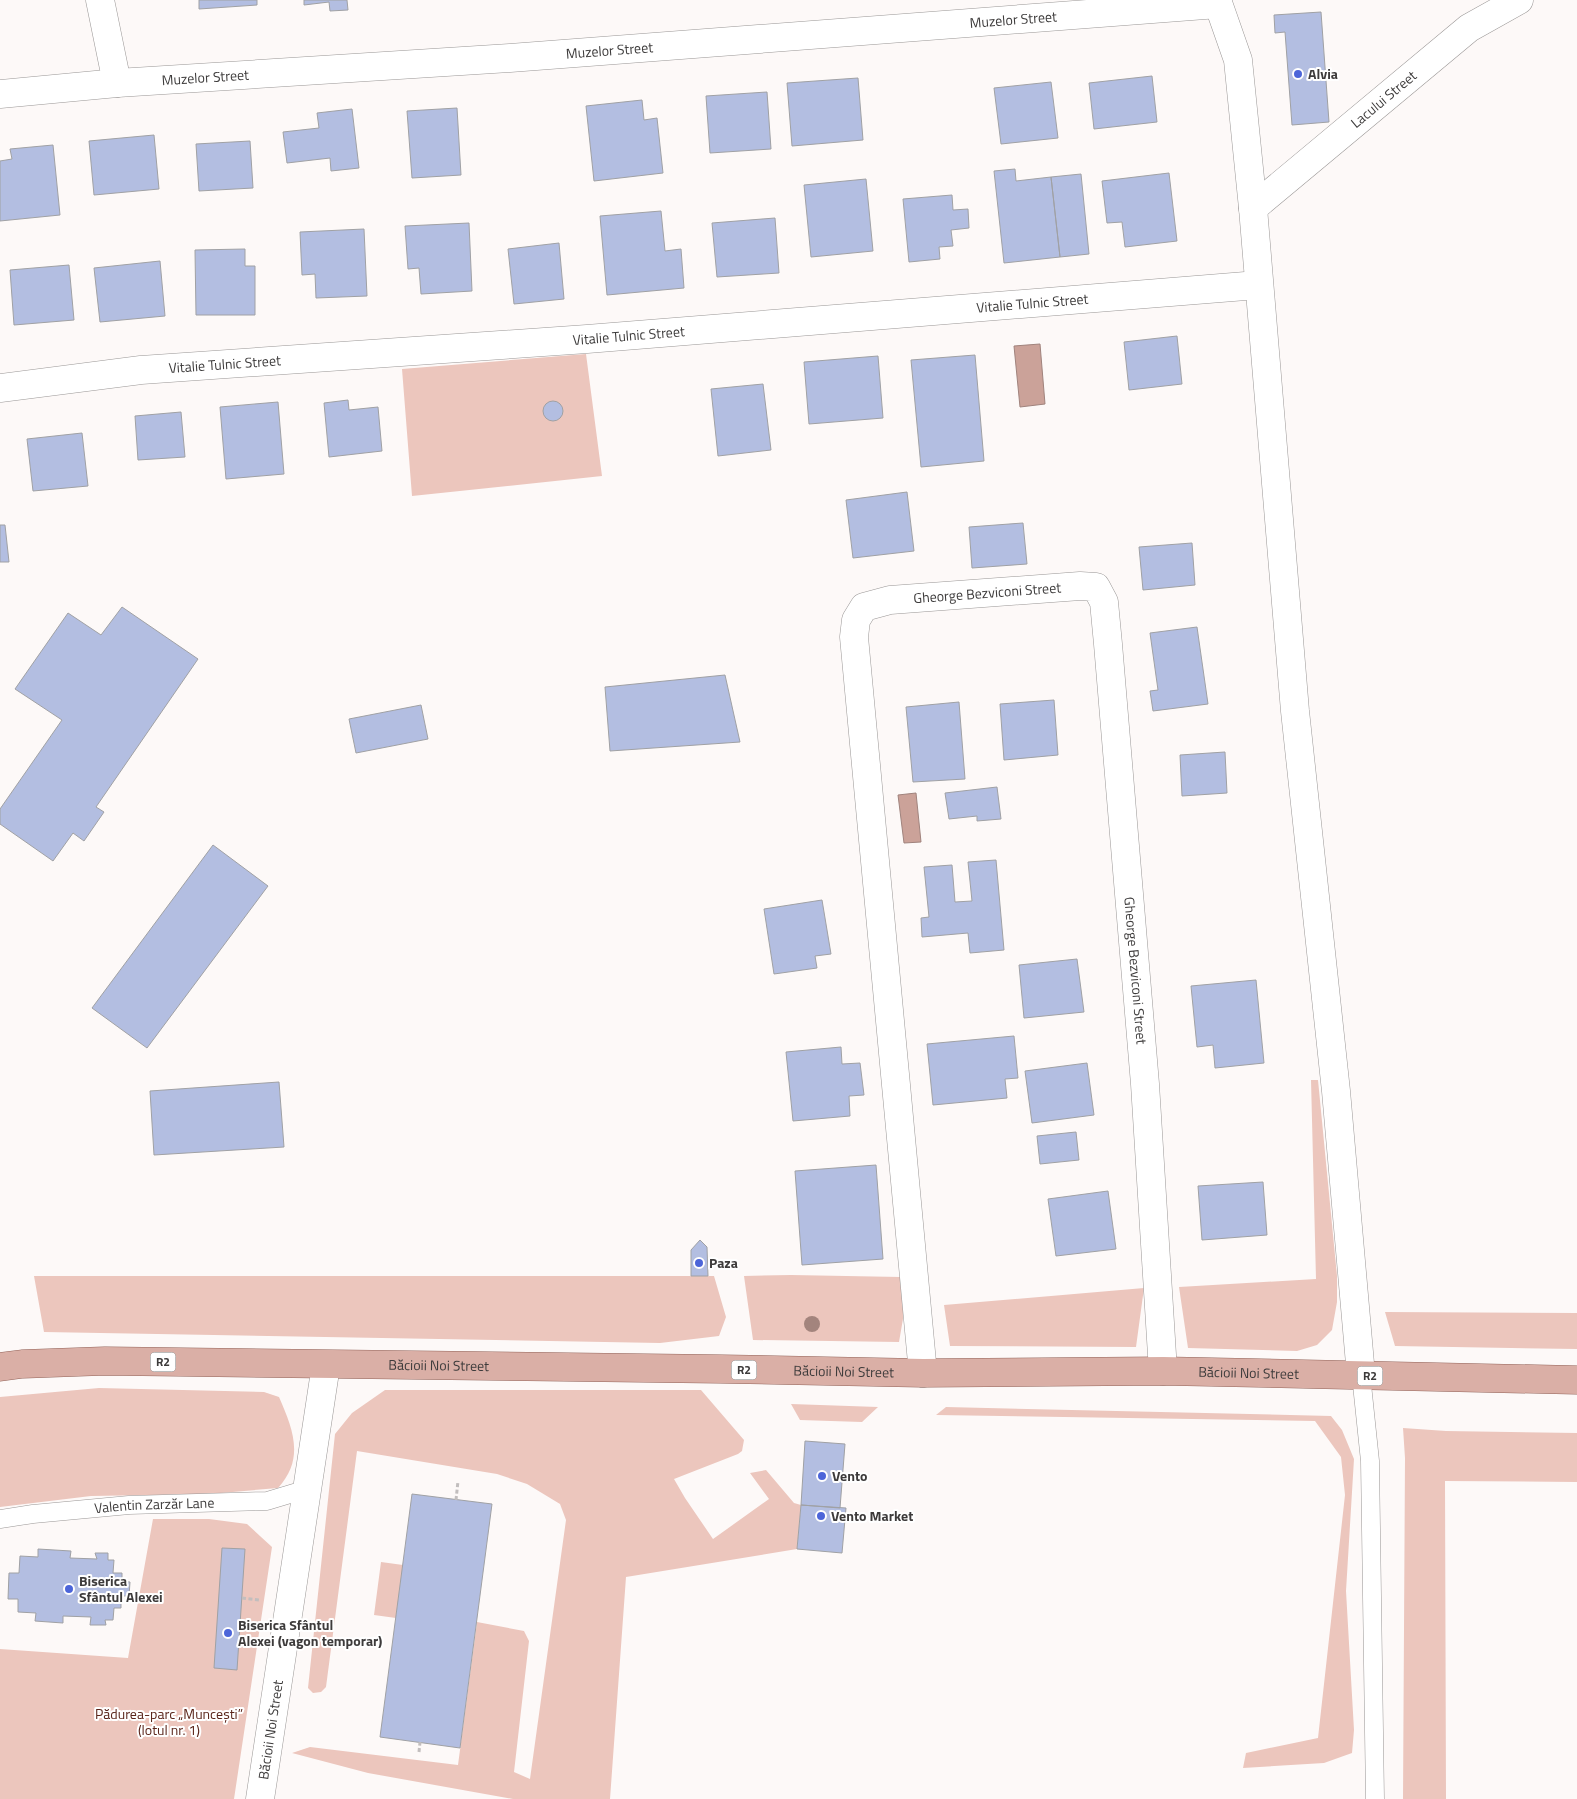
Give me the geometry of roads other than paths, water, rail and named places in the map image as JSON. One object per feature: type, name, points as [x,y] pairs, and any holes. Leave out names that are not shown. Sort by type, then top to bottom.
[{"type":"main road","name":"Băcioii Noi Street","points":[[0,1367],[22,1364],[105,1361],[923,1373],[1163,1371],[1577,1380]]},
{"type":"street","points":[[100,0],[117,83]]},
{"type":"street","name":"Lacului Street","points":[[1253,208],[1469,28],[1519,0]]},
{"type":"street","points":[[1217,2],[1238,60],[1253,208],[1295,711],[1336,1091],[1361,1376]]},
{"type":"street","name":"Muzelor Street","points":[[0,94],[117,83],[510,58],[1217,2]]},
{"type":"street","name":"Vitalie Tulnic Street","points":[[0,388],[141,370],[587,339],[1258,285]]},
{"type":"street","name":"Gheorge Bezviconi Street","points":[[923,1373],[854,637],[856,620],[864,607],[890,600],[1080,586],[1096,587],[1104,602],[1145,1084],[1163,1371]]},
{"type":"street","name":"Băcioii Noi Street","points":[[260,1799],[326,1364]]},
{"type":"lane","points":[[1361,1376],[1370,1461],[1375,1799]]},
{"type":"lane","name":"Valentin Zarzăr Lane","points":[[0,1519],[129,1505],[267,1501],[306,1489]]},
{"type":"place","name":"Alvia","points":[[1298,74]]},
{"type":"place","name":"Paza","points":[[699,1263]]},
{"type":"place","name":"Vento","points":[[822,1476]]},
{"type":"place","name":"Vento Market","points":[[821,1516]]},
{"type":"place","name":"Biserica Sfântul Alexei","points":[[69,1589]]},
{"type":"place","name":"Biserica Sfântul Alexei (vagon temporar)","points":[[228,1633]]},
{"type":"park label","name":"Pădurea-parc „Muncești” (lotul nr. 1)","points":[[169,1722]]}]
